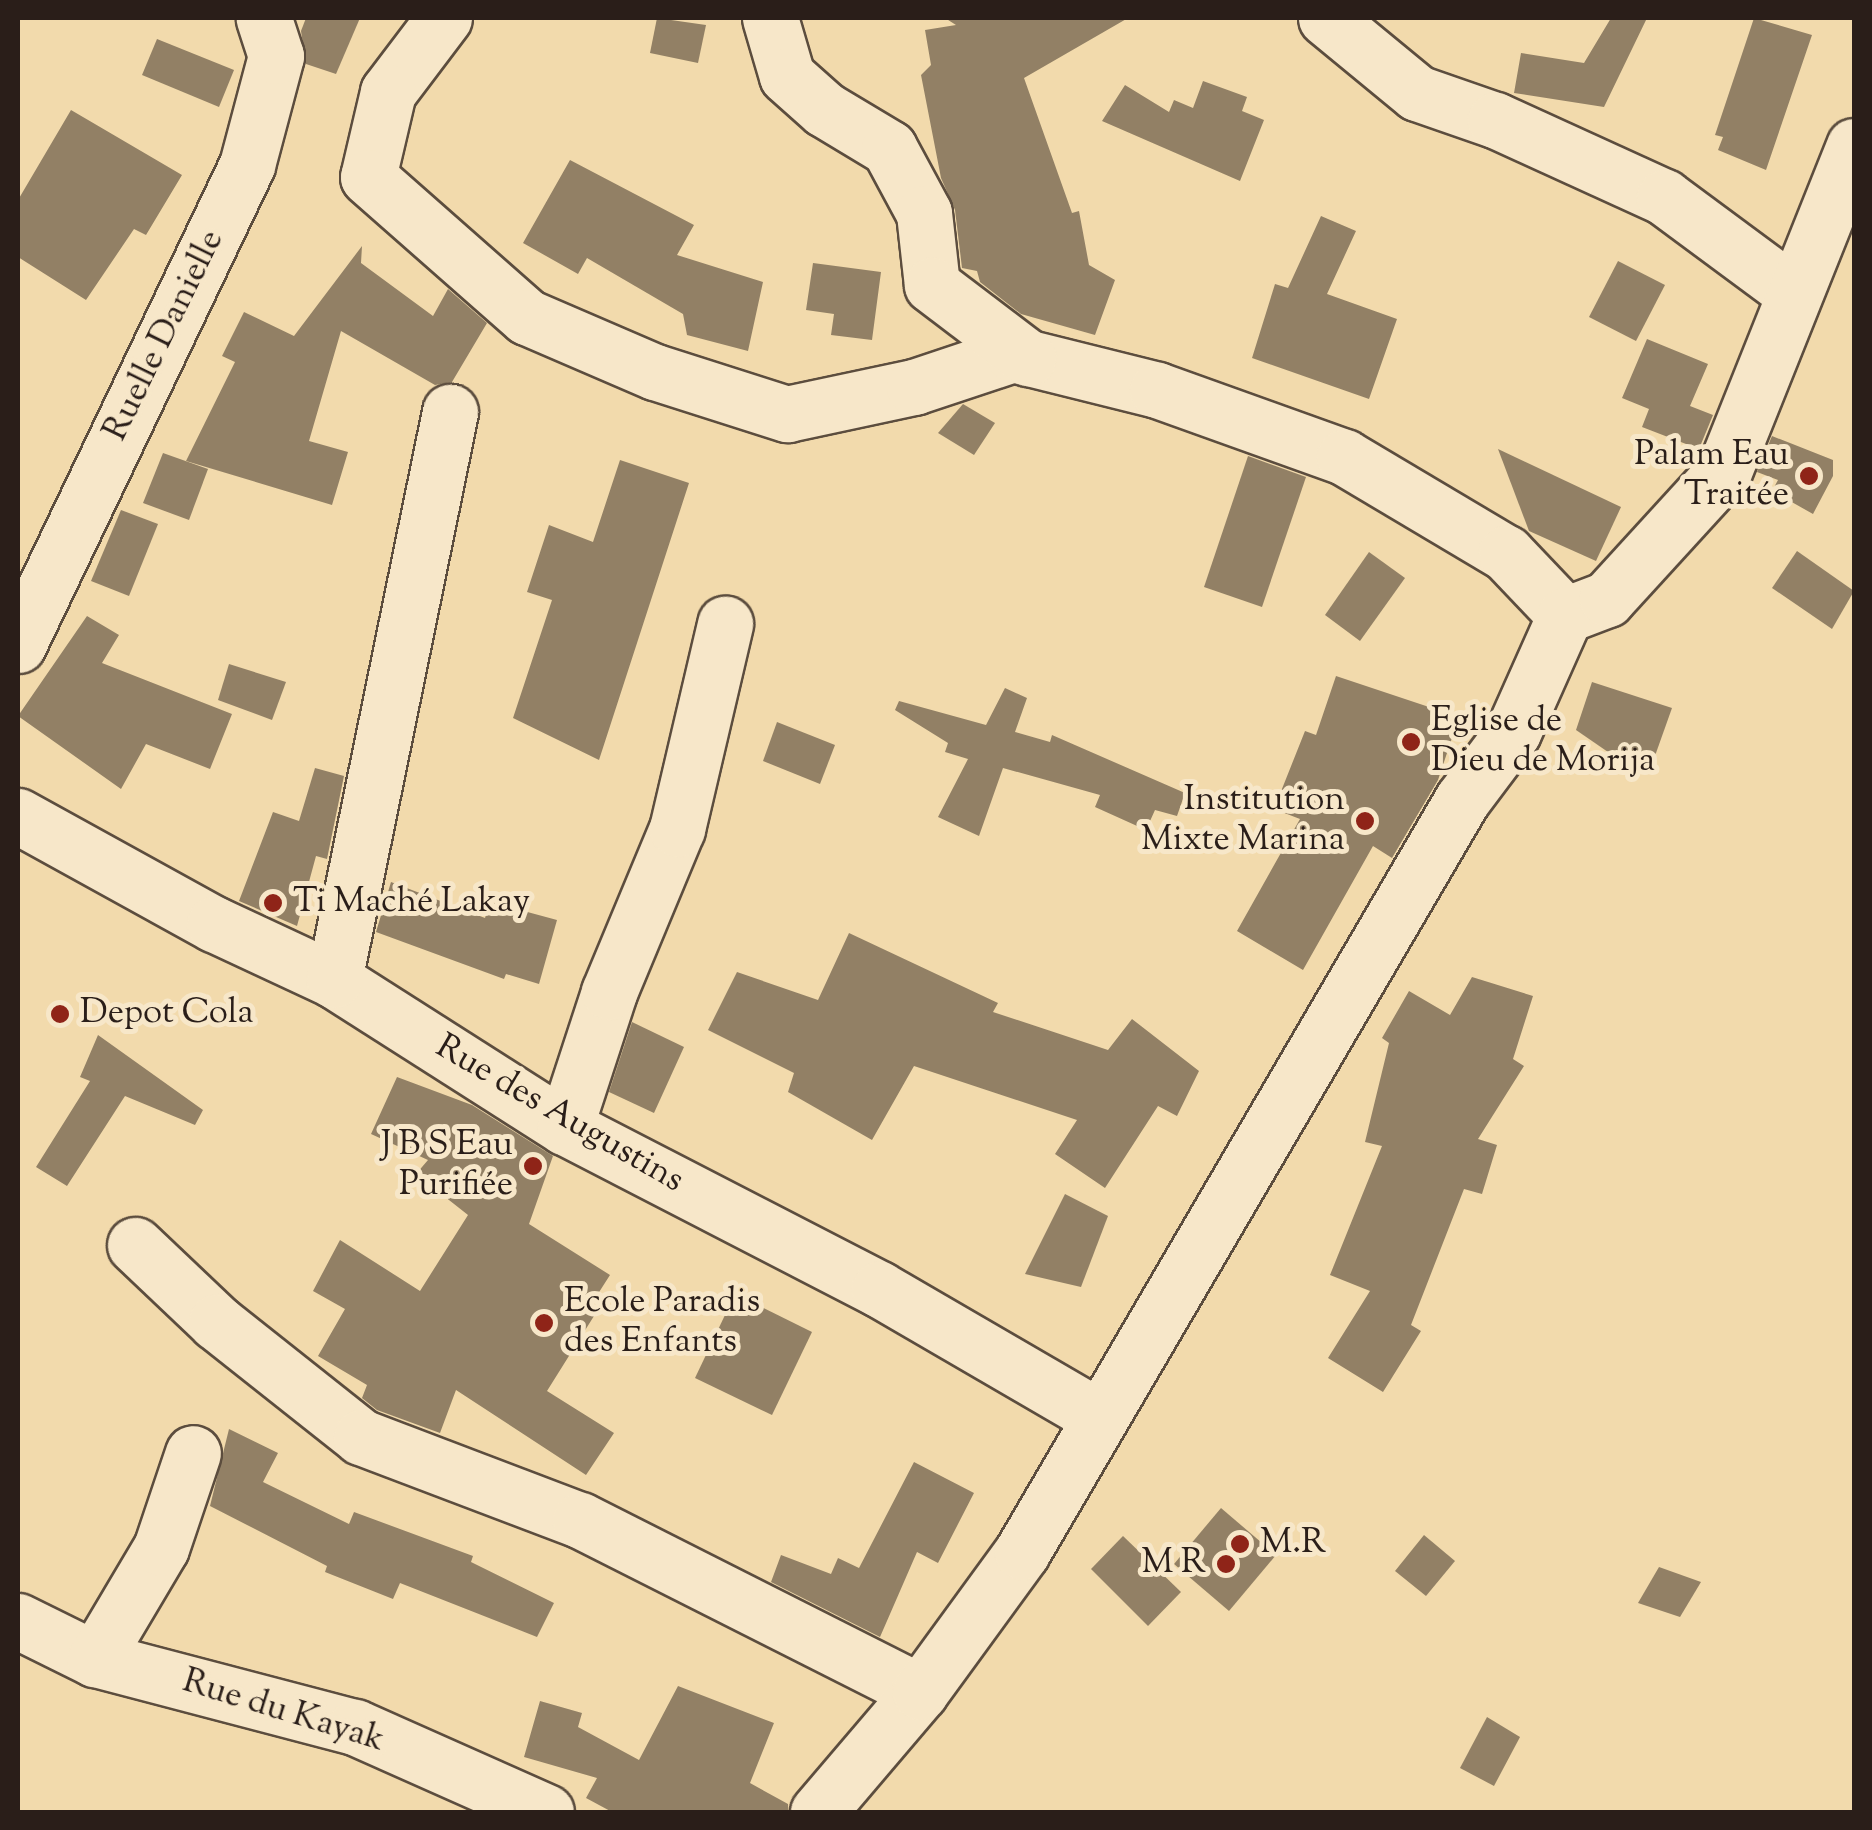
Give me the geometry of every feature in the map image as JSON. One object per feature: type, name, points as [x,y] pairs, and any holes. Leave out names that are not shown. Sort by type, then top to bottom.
[{"type":"street","name":"Ruelle Danielle","points":[[18,645],[247,165],[276,56],[264,18]]},
{"type":"street","points":[[444,18],[388,92],[368,177],[527,317],[655,372],[787,414],[914,387],[1013,354],[1157,390],[1344,457],[1506,552],[1565,615]]},
{"type":"street","points":[[770,18],[786,76],[824,109],[889,148],[924,214],[932,286],[1028,358]]},
{"type":"street","points":[[1326,18],[1418,92],[1496,120],[1664,197],[1792,291]]},
{"type":"street","points":[[818,1812],[920,1692],[1022,1552],[1462,800],[1513,732],[1565,615],[1608,599],[1724,471],[1744,434],[1792,291],[1854,146]]},
{"type":"street","points":[[334,980],[450,412]]},
{"type":"street","points":[[566,1127],[608,992],[677,829],[724,624]]},
{"type":"street","name":"Rue des Augustins","points":[[18,816],[214,924],[334,980],[566,1127],[879,1289],[1099,1417]]},
{"type":"street","points":[[135,1245],[216,1322],[361,1436],[580,1520],[920,1692]]},
{"type":"street","points":[[95,1659],[161,1548],[193,1453]]},
{"type":"street","name":"Rue du Kayak","points":[[18,1622],[95,1659],[355,1726],[546,1812]]},
{"type":"building","points":[[306,18],[360,18],[336,74],[306,64],[301,31]]},
{"type":"building","points":[[657,18],[706,25],[698,63],[650,53]]},
{"type":"building","points":[[945,18],[1128,18],[1024,78],[1072,213],[1079,211],[1089,265],[1115,280],[1095,335],[1021,314],[980,282],[977,271],[962,268],[955,210],[941,178],[921,75],[931,65],[925,30],[956,25]]},
{"type":"building","points":[[1611,18],[1647,18],[1604,107],[1514,93],[1521,53],[1584,63]]},
{"type":"building","points":[[1754,18],[1812,35],[1766,170],[1718,150],[1723,137],[1715,135]]},
{"type":"building","points":[[157,39],[234,70],[219,107],[142,75]]},
{"type":"building","points":[[1203,81],[1247,97],[1242,111],[1264,120],[1240,181],[1102,121],[1125,85],[1169,112],[1174,100],[1193,108]]},
{"type":"building","points":[[71,110],[182,175],[146,235],[134,229],[86,300],[18,257],[18,200]]},
{"type":"building","points":[[570,160],[694,225],[677,255],[763,282],[748,351],[687,335],[683,314],[587,258],[578,274],[523,243]]},
{"type":"building","points":[[1321,216],[1356,231],[1327,294],[1397,319],[1369,399],[1252,358],[1275,284],[1288,288]]},
{"type":"building","points":[[362,246],[361,263],[433,316],[448,289],[487,323],[452,382],[435,385],[341,331],[309,441],[348,452],[332,505],[186,461],[235,362],[222,356],[244,312],[294,336]]},
{"type":"building","points":[[1618,261],[1665,285],[1636,341],[1589,317]]},
{"type":"building","points":[[813,263],[881,272],[872,340],[831,335],[834,314],[806,310]]},
{"type":"building","points":[[1647,339],[1708,364],[1690,406],[1713,415],[1699,449],[1642,427],[1649,409],[1622,398]]},
{"type":"building","points":[[963,404],[995,423],[974,455],[938,433]]},
{"type":"building","points":[[1772,436],[1833,460],[1833,476],[1813,514],[1772,491],[1778,480],[1757,472]]},
{"type":"building","points":[[1498,449],[1621,507],[1596,561],[1529,531]]},
{"type":"building","points":[[163,453],[208,469],[189,520],[143,503]]},
{"type":"building","points":[[1248,456],[1306,477],[1262,607],[1204,587]]},
{"type":"building","points":[[620,460],[689,483],[599,760],[513,718],[552,600],[527,592],[549,525],[593,542]]},
{"type":"building","points":[[121,510],[158,524],[129,596],[91,581]]},
{"type":"building","points":[[1797,551],[1854,591],[1832,629],[1772,588]]},
{"type":"building","points":[[1369,552],[1405,578],[1360,641],[1325,615]]},
{"type":"building","points":[[87,616],[119,635],[102,663],[232,714],[210,769],[146,744],[121,789],[18,716]]},
{"type":"building","points":[[229,664],[286,682],[272,720],[218,700]]},
{"type":"building","points":[[1336,676],[1459,717],[1438,780],[1392,858],[1373,846],[1303,970],[1237,931],[1300,819],[1274,809],[1305,731],[1316,735]]},
{"type":"building","points":[[1592,682],[1672,708],[1656,753],[1640,774],[1576,730]]},
{"type":"building","points":[[1005,688],[1027,698],[1015,732],[1050,742],[1052,735],[1185,793],[1177,816],[1155,810],[1146,830],[1095,807],[1100,795],[1003,768],[979,836],[938,817],[968,759],[945,752],[948,743],[895,710],[899,701],[986,725]]},
{"type":"building","points":[[777,722],[835,745],[820,784],[763,761]]},
{"type":"building","points":[[315,768],[344,776],[327,859],[316,856],[297,926],[239,901],[273,812],[299,821]]},
{"type":"building","points":[[391,882],[485,918],[490,902],[557,920],[539,984],[506,974],[504,979],[376,932]]},
{"type":"building","points":[[849,933],[998,1003],[993,1012],[1108,1050],[1132,1019],[1199,1071],[1177,1116],[1158,1106],[1105,1188],[1055,1154],[1077,1120],[914,1066],[872,1140],[788,1092],[794,1073],[708,1030],[737,972],[818,1000]]},
{"type":"building","points":[[1472,977],[1533,996],[1513,1059],[1524,1066],[1478,1139],[1497,1145],[1482,1194],[1464,1189],[1411,1325],[1421,1331],[1383,1392],[1328,1358],[1370,1291],[1330,1275],[1382,1146],[1365,1142],[1389,1043],[1382,1038],[1409,991],[1450,1015]]},
{"type":"building","points":[[632,1022],[684,1047],[654,1113],[609,1092]]},
{"type":"building","points":[[98,1035],[203,1110],[195,1125],[125,1096],[67,1186],[36,1167],[90,1081],[80,1077]]},
{"type":"building","points":[[397,1077],[472,1105],[553,1156],[529,1224],[610,1275],[587,1311],[594,1316],[547,1391],[614,1433],[586,1475],[456,1390],[440,1433],[377,1410],[362,1398],[367,1385],[318,1356],[345,1309],[313,1291],[340,1240],[420,1291],[468,1215],[416,1174],[428,1160],[371,1134]]},
{"type":"building","points":[[1065,1194],[1108,1216],[1081,1287],[1025,1274]]},
{"type":"building","points":[[735,1294],[812,1332],[772,1415],[695,1378]]},
{"type":"building","points":[[229,1429],[278,1453],[263,1482],[349,1524],[354,1512],[473,1556],[471,1562],[554,1603],[537,1637],[400,1583],[393,1599],[325,1572],[327,1566],[210,1506]]},
{"type":"building","points":[[914,1462],[974,1493],[938,1563],[917,1552],[880,1637],[771,1582],[781,1555],[831,1574],[838,1558],[859,1568]]},
{"type":"building","points":[[1221,1508],[1276,1555],[1229,1611],[1174,1564]]},
{"type":"building","points":[[1424,1535],[1455,1561],[1426,1596],[1395,1571]]},
{"type":"building","points":[[1123,1536],[1181,1592],[1148,1626],[1091,1569]]},
{"type":"building","points":[[1659,1567],[1701,1582],[1680,1617],[1638,1603]]},
{"type":"building","points":[[678,1686],[774,1723],[750,1783],[788,1804],[788,1812],[612,1812],[586,1798],[597,1778],[524,1757],[540,1701],[582,1713],[578,1727],[639,1760]]},
{"type":"building","points":[[1487,1717],[1520,1737],[1494,1786],[1460,1768]]},
{"type":"place","name":"Palam Eau Traitée","points":[[1809,476]]},
{"type":"place","name":"Eglise de Dieu de Morija","points":[[1411,742]]},
{"type":"place","name":"Institution Mixte Marina","points":[[1365,821]]},
{"type":"place","name":"Ti Maché Lakay","points":[[273,903]]},
{"type":"place","name":"Depot Cola","points":[[60,1014]]},
{"type":"place","name":"J B S Eau Purifiée","points":[[533,1166]]},
{"type":"place","name":"Ecole Paradis des Enfants","points":[[544,1323]]},
{"type":"place","name":"M.R","points":[[1240,1544]]},
{"type":"place","name":"M R","points":[[1226,1564]]}]
